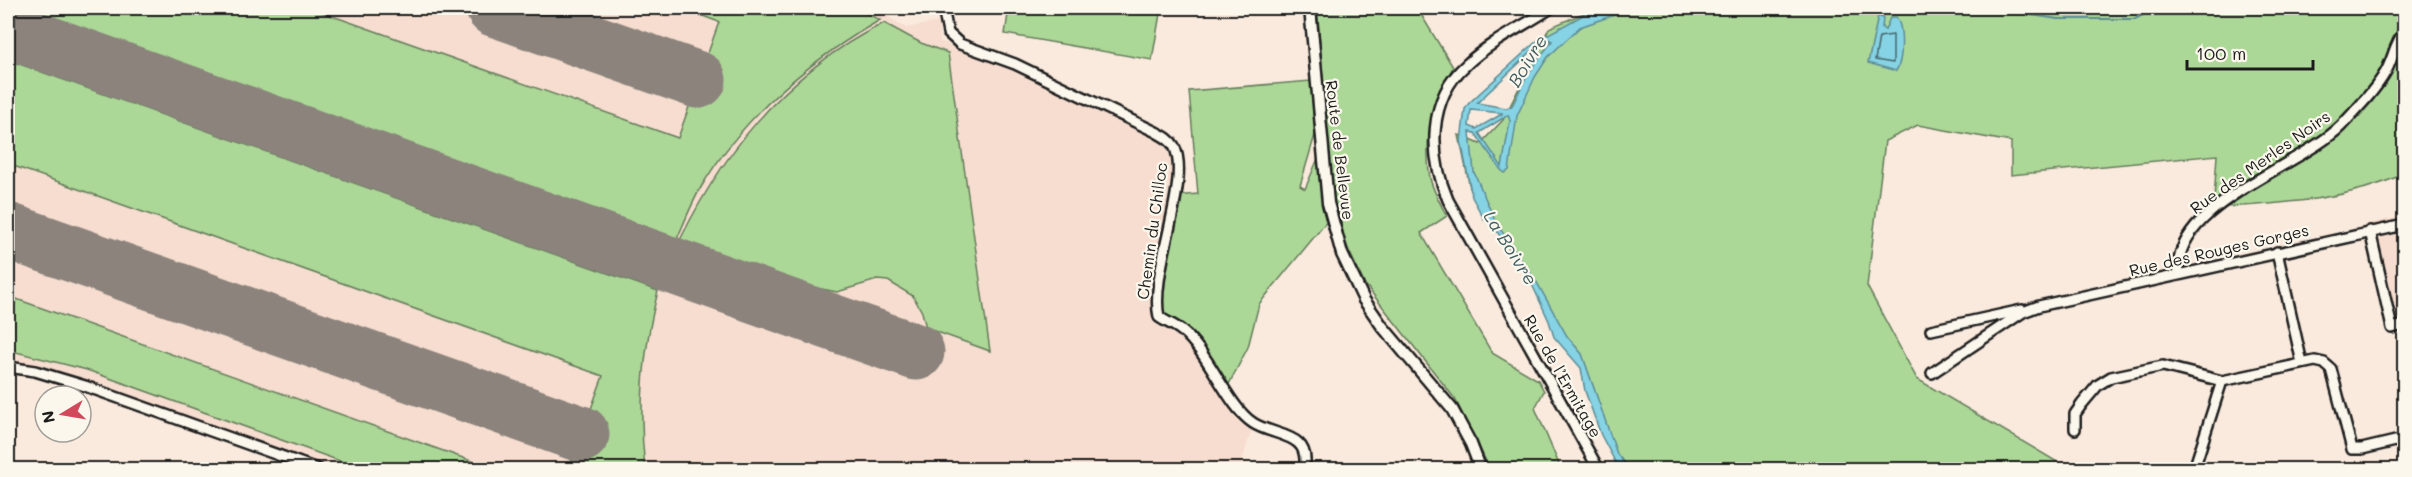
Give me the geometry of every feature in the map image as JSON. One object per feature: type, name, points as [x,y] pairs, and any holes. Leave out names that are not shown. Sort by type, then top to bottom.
[{"type":"street","name":"Chemin du Chilloc","points":[[943,8],[948,33],[960,44],[1014,64],[1156,132],[1172,143],[1179,162],[1157,296],[1159,317],[1183,331],[1253,424],[1293,439],[1300,445],[1306,459],[1304,469]]},
{"type":"street","name":"Route de Bellevue","points":[[1310,8],[1328,203],[1342,254],[1364,300],[1382,326],[1452,409],[1471,444],[1481,470]]},
{"type":"street","name":"Rue de l’Ermitage","points":[[1551,8],[1476,56],[1460,71],[1448,85],[1441,102],[1434,140],[1441,185],[1448,201],[1599,470]]},
{"type":"street","name":"Rue des Merles Noirs","points":[[2179,274],[2178,260],[2182,245],[2201,218],[2339,128],[2378,85],[2404,32]]},
{"type":"street","name":"Rue des Rouges Gorges","points":[[1931,330],[2404,225]]},
{"type":"street","points":[[2370,231],[2392,328],[2404,325]]},
{"type":"street","points":[[2277,252],[2302,363]]},
{"type":"street","name":"Rue des Rouges Gorges","points":[[1932,373],[2023,312],[2039,306]]},
{"type":"street","points":[[2075,429],[2074,414],[2098,385],[2111,377],[2163,366],[2222,381],[2320,361],[2331,369],[2352,449],[2362,449],[2404,439]]},
{"type":"street","points":[[8,366],[35,371],[85,386],[320,470]]},
{"type":"street","points":[[2186,467],[2194,469],[2222,381]]},
{"type":"shaded area","points":[[8,8],[874,8],[906,28],[939,22],[940,41],[1014,69],[1163,142],[1173,162],[1151,319],[1187,343],[1251,431],[1240,469],[333,469],[69,376],[8,362]]},
{"type":"shaded area","points":[[2404,216],[2404,328],[2391,331],[2363,225]]},
{"type":"green space","points":[[26,8],[310,8],[678,138],[719,22],[681,8],[855,8],[880,20],[853,36],[802,73],[757,115],[736,138],[700,189],[677,239]]},
{"type":"green space","points":[[1009,8],[1161,8],[1152,60],[1005,34]]},
{"type":"green space","points":[[1317,8],[1417,8],[1453,67],[1435,107],[1428,149],[1431,183],[1447,216],[1421,233],[1492,353],[1538,380],[1544,391],[1535,408],[1561,469],[1490,469],[1455,399],[1364,283],[1345,242],[1338,208],[1259,304],[1248,347],[1228,386],[1195,337],[1167,319],[1160,301],[1177,196],[1198,194],[1189,91],[1311,81],[1315,135],[1300,186],[1305,189],[1328,135]]},
{"type":"green space","points":[[1595,8],[2404,8],[2404,174],[2361,190],[2339,195],[2294,202],[2225,207],[2214,199],[2217,155],[2011,175],[2011,142],[1918,125],[1885,141],[1867,286],[1917,379],[2069,469],[1620,469],[1580,357],[1470,188],[1459,135],[1480,144],[1503,120],[1549,28]]},
{"type":"green space","points":[[884,23],[921,43],[948,53],[990,351],[926,328],[922,312],[913,296],[888,281],[877,280],[837,292],[812,287],[680,240],[718,174],[764,114],[819,63]]},
{"type":"green space","points":[[8,60],[658,291],[645,357],[643,380],[642,424],[645,469],[569,469],[603,376],[8,164]]},
{"type":"green space","points":[[8,296],[494,469],[362,469],[87,370],[8,350]]},
{"type":"water","name":"La Boivre","points":[[1596,8],[1634,8],[1580,27],[1548,57],[1535,77],[1517,116],[1509,170],[1505,173],[1501,170],[1475,133],[1470,132],[1474,172],[1496,223],[1536,281],[1567,336],[1582,354],[1617,454],[1629,469],[1619,469],[1601,435],[1585,391],[1581,368],[1554,337],[1530,280],[1496,230],[1484,219],[1472,197],[1461,141],[1465,109],[1539,39]],"holes":[[[1548,39],[1552,41],[1528,73],[1512,106],[1506,108],[1477,103],[1535,48]],[[1471,110],[1502,113],[1476,129],[1469,126]],[[1508,115],[1510,121],[1502,167],[1479,133]]]},
{"type":"water","points":[[1878,16],[1883,18],[1882,28],[1885,30],[1890,18],[1896,17],[1899,22],[1902,44],[1896,71],[1868,63]]},
{"type":"waterway","name":"Boivre","points":[[1985,8],[2058,19],[2135,19],[2156,8]]},
{"type":"runway","points":[[494,8],[698,80]]},
{"type":"runway","points":[[8,30],[916,352]]},
{"type":"runway","points":[[8,231],[581,434]]}]
